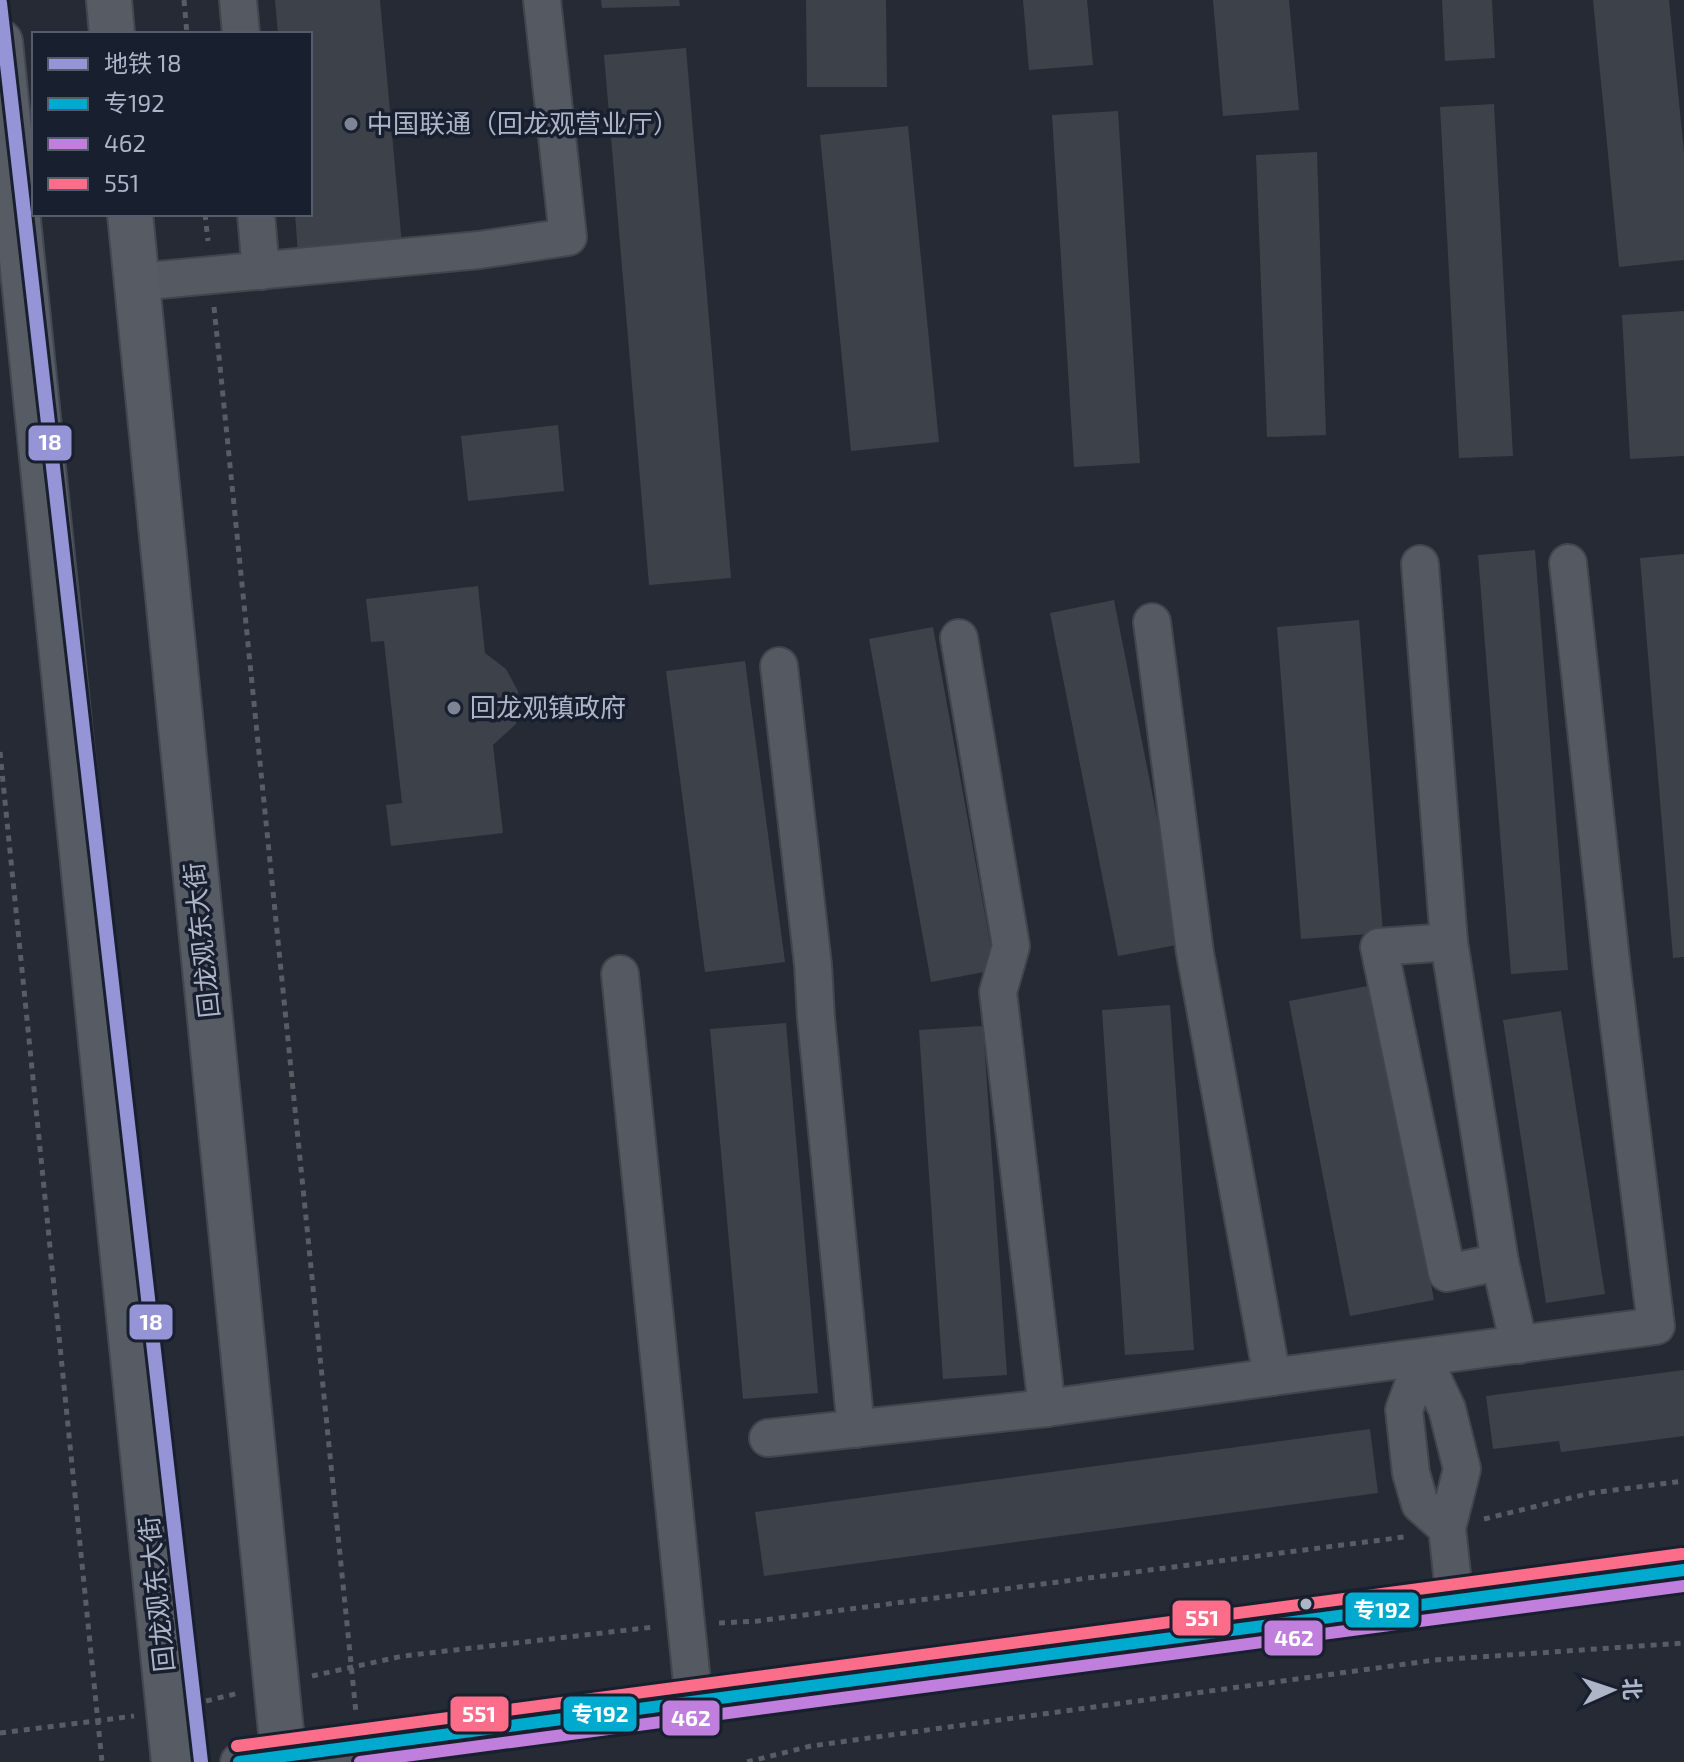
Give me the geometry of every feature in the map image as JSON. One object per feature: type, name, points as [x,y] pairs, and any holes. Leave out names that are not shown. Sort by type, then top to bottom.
[{"type":"main road","points":[[109,0],[112,32]]},
{"type":"main road","name":"回龙观东大街","points":[[0,42],[174,1762]]},
{"type":"main road","name":"回龙观东大街","points":[[130,216],[284,1759]]},
{"type":"street","points":[[238,0],[241,32]]},
{"type":"street","points":[[137,282],[479,250],[568,237],[542,0]]},
{"type":"street","points":[[256,216],[261,271]]},
{"type":"street","points":[[768,1438],[1047,1408],[1656,1326],[1612,970],[1568,563]]},
{"type":"street","points":[[1420,564],[1449,942],[1500,1262],[1519,1345]]},
{"type":"street","points":[[1152,622],[1195,953],[1272,1377]]},
{"type":"street","points":[[959,638],[1011,946],[998,992],[1047,1408]]},
{"type":"street","points":[[779,666],[813,965],[856,1429]]},
{"type":"street","points":[[1449,942],[1379,947],[1447,1273],[1500,1262]]},
{"type":"street","points":[[620,974],[694,1702]]},
{"type":"street","points":[[1423,1358],[1404,1410],[1411,1473],[1420,1504],[1447,1528]]},
{"type":"street","points":[[1423,1358],[1447,1409],[1462,1469],[1447,1528],[1455,1601]]},
{"type":"street","points":[[239,1762],[284,1759],[359,1746],[1684,1570]]},
{"type":"path","points":[[184,0],[187,32]]},
{"type":"path","points":[[205,216],[359,1746]]},
{"type":"path","points":[[0,752],[102,1762]]},
{"type":"path","points":[[0,1733],[169,1710],[403,1656],[686,1624],[774,1619],[1408,1536],[1591,1493],[1684,1481]]},
{"type":"path","points":[[747,1762],[811,1746],[1435,1660],[1684,1643]]},
{"type":"building","name":"中国联通（回龙观营业厅）","points":[[275,0],[380,0],[402,245],[298,254],[295,216],[312,216],[312,32],[278,32]]},
{"type":"building","points":[[601,0],[679,0],[680,6],[602,8]]},
{"type":"building","points":[[806,0],[886,0],[887,87],[807,87]]},
{"type":"building","points":[[1023,0],[1087,0],[1093,65],[1029,70]]},
{"type":"building","points":[[1213,0],[1289,0],[1299,110],[1223,116]]},
{"type":"building","points":[[1442,0],[1492,0],[1495,58],[1445,61]]},
{"type":"building","points":[[1593,0],[1669,0],[1684,153],[1684,260],[1619,267]]},
{"type":"building","points":[[686,48],[731,578],[649,585],[604,55]]},
{"type":"building","points":[[1494,104],[1513,456],[1459,458],[1440,107]]},
{"type":"building","points":[[1118,111],[1140,463],[1074,467],[1052,115]]},
{"type":"building","points":[[908,126],[939,442],[851,451],[820,135]]},
{"type":"building","points":[[1317,152],[1326,435],[1267,437],[1256,155]]},
{"type":"building","points":[[1684,311],[1684,456],[1630,459],[1622,315]]},
{"type":"building","points":[[558,425],[564,491],[468,501],[461,436]]},
{"type":"building","points":[[1535,550],[1568,970],[1511,974],[1478,555]]},
{"type":"building","points":[[1684,554],[1684,957],[1673,958],[1640,558]]},
{"type":"building","name":"回龙观镇政府","points":[[478,586],[485,653],[506,669],[518,691],[516,724],[493,745],[503,833],[391,846],[386,805],[402,803],[384,641],[371,642],[366,599]]},
{"type":"building","points":[[1114,600],[1182,944],[1118,956],[1050,613]]},
{"type":"building","points":[[1359,620],[1383,933],[1301,939],[1277,627]]},
{"type":"building","points":[[933,627],[995,970],[931,982],[869,639]]},
{"type":"building","points":[[745,661],[785,962],[705,972],[666,671]]},
{"type":"building","points":[[1373,985],[1434,1300],[1350,1316],[1289,1001]]},
{"type":"building","points":[[1170,1005],[1194,1350],[1125,1355],[1102,1010]]},
{"type":"building","points":[[1561,1011],[1605,1294],[1546,1303],[1503,1020]]},
{"type":"building","points":[[786,1023],[818,1393],[743,1399],[710,1029]]},
{"type":"building","points":[[983,1026],[1007,1375],[943,1379],[919,1030]]},
{"type":"building","points":[[1684,1370],[1684,1436],[1561,1452],[1559,1441],[1493,1449],[1486,1396]]},
{"type":"building","points":[[1370,1429],[1378,1493],[764,1576],[755,1512]]},
{"type":"metro line","name":"18","points":[[0,3],[201,1762]]},
{"type":"transit line","name":"551","points":[[237,1746],[1682,1554]]},
{"type":"transit line","name":"专192","points":[[239,1762],[1684,1570]]},
{"type":"transit line","name":"462","points":[[360,1762],[1684,1586]]},
{"type":"place","name":"中国联通（回龙观营业厅）","points":[[351,124]]},
{"type":"place","name":"回龙观镇政府","points":[[454,708]]}]
